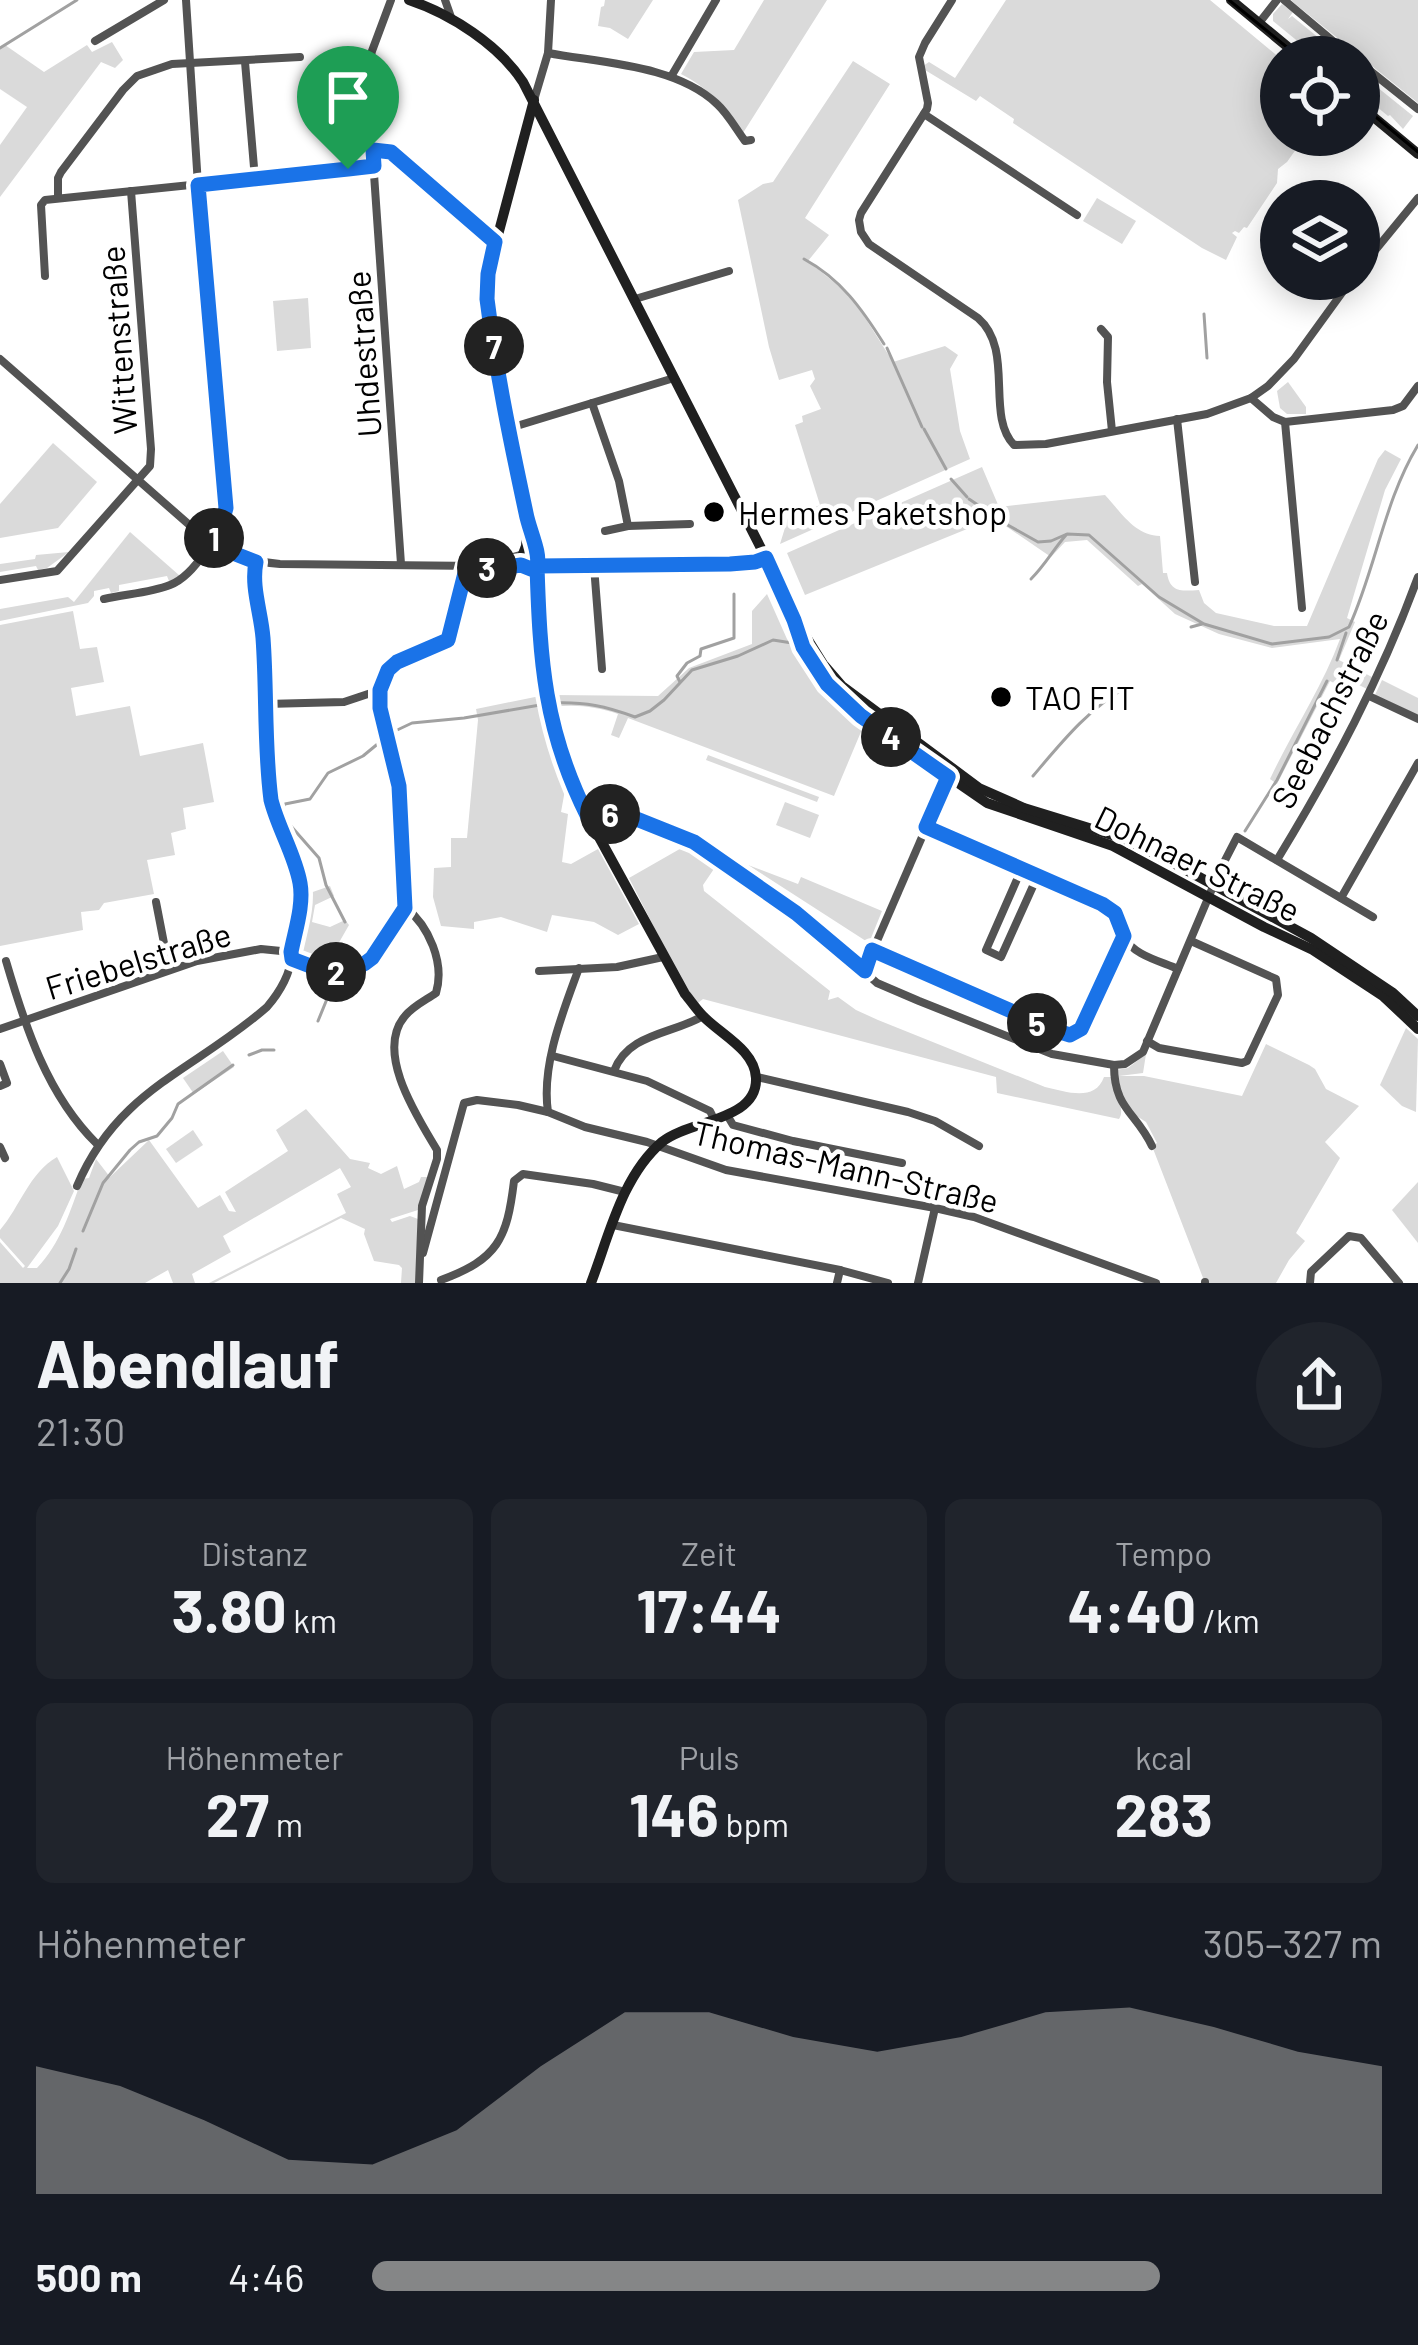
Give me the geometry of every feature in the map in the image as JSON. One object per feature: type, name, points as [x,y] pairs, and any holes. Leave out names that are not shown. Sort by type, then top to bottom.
[{"type":"main road","name":"Dohnaer Straße","points":[[409,0],[429,3],[451,16],[511,66],[534,100],[766,558],[803,647],[827,684],[861,716],[987,802],[1113,846],[1311,938],[1393,993],[1418,1016]]},
{"type":"main road","points":[[1231,0],[1275,36]]},
{"type":"main road","points":[[534,100],[495,242],[487,299],[528,523],[551,723],[570,782],[663,957],[685,994],[753,1062],[757,1076],[745,1107],[676,1132],[646,1158],[625,1192],[591,1283]]},
{"type":"main road","points":[[1380,122],[1418,154]]},
{"type":"main road","name":"Dohnaer Straße","points":[[794,620],[842,686],[980,788],[1024,808],[1128,840],[1333,961],[1418,1029]]},
{"type":"street","points":[[95,40],[164,0]]},
{"type":"street","points":[[104,599],[177,582],[210,544],[226,508],[187,0]]},
{"type":"street","name":"Uhdestraße","points":[[391,0],[367,73],[401,565]]},
{"type":"street","points":[[445,0],[451,16]]},
{"type":"street","points":[[534,100],[548,53],[551,0]]},
{"type":"street","points":[[672,75],[716,0]]},
{"type":"street","points":[[952,0],[919,57],[928,103],[924,115],[859,220],[865,240],[992,331],[1003,423],[1010,442],[1027,447],[1178,419],[1251,398],[1289,364],[1336,300]]},
{"type":"street","points":[[1259,23],[1280,0],[1326,36]]},
{"type":"street","points":[[548,53],[672,75],[720,106],[745,141],[751,140]]},
{"type":"street","points":[[58,198],[61,172],[130,82],[156,68],[300,57]]},
{"type":"street","points":[[244,62],[255,179]]},
{"type":"street","points":[[1380,79],[1418,109]]},
{"type":"street","points":[[924,115],[1077,215]]},
{"type":"street","points":[[373,150],[391,152],[495,242]]},
{"type":"street","points":[[45,276],[40,205],[45,200],[374,166]]},
{"type":"street","name":"Wittenstraße","points":[[130,191],[151,458],[138,481]]},
{"type":"street","points":[[1380,244],[1418,198]]},
{"type":"street","points":[[635,299],[728,271]]},
{"type":"street","points":[[1101,328],[1108,337],[1112,431]]},
{"type":"street","points":[[0,359],[210,544],[256,562],[500,568],[530,560],[594,566],[730,564],[766,558]]},
{"type":"street","points":[[0,378],[9,368]]},
{"type":"street","points":[[510,428],[674,378]]},
{"type":"street","points":[[1251,398],[1285,422],[1393,410],[1403,406],[1418,386]]},
{"type":"street","points":[[592,403],[619,481],[628,526]]},
{"type":"street","points":[[1178,419],[1195,582]]},
{"type":"street","points":[[1285,422],[1302,608]]},
{"type":"street","points":[[0,580],[57,571],[138,481]]},
{"type":"street","points":[[605,531],[690,524]]},
{"type":"street","points":[[77,1186],[97,1144],[139,1099],[267,1007],[276,997],[292,956],[300,883],[271,800],[256,562]]},
{"type":"street","points":[[419,1283],[421,1212],[437,1150],[399,1081],[396,1045],[405,1016],[436,993],[439,964],[416,916],[405,908],[399,786],[380,690],[397,662],[448,640],[467,565]]},
{"type":"street","points":[[594,566],[602,669]]},
{"type":"street","name":"Seebachstraße","points":[[1277,860],[1341,753],[1418,577]]},
{"type":"street","points":[[266,704],[344,702],[380,690]]},
{"type":"street","points":[[1369,696],[1418,719]]},
{"type":"street","points":[[1341,898],[1418,763]]},
{"type":"street","points":[[865,971],[948,777]]},
{"type":"street","points":[[588,817],[616,814],[634,818],[694,842],[796,913],[878,983],[1041,1051],[1114,1065],[1143,1052],[1238,837],[1373,916]]},
{"type":"street","points":[[926,827],[1110,908],[1132,949],[1178,969]]},
{"type":"street","points":[[1022,868],[986,950],[1001,957],[1038,875]]},
{"type":"street","points":[[156,902],[169,969]]},
{"type":"street","name":"Friebelstraße","points":[[0,1029],[169,969],[261,949],[292,956],[326,972],[344,971],[372,958],[405,908]]},
{"type":"street","points":[[872,950],[1070,1035],[1081,1029],[1124,936]]},
{"type":"street","points":[[1147,1041],[1159,1048],[1242,1063],[1278,995],[1276,979],[1191,941]]},
{"type":"street","points":[[539,970],[617,967],[663,957]]},
{"type":"street","points":[[6,961],[38,1055],[63,1102],[97,1144]]},
{"type":"street","points":[[548,1112],[553,1056],[579,968]]},
{"type":"street","points":[[614,1071],[625,1050],[703,1016]]},
{"type":"street","points":[[553,1056],[647,1081],[734,1125],[902,1163]]},
{"type":"street","points":[[0,1064],[7,1083],[0,1086]]},
{"type":"street","points":[[1114,1065],[1124,1117],[1142,1124],[1152,1146]]},
{"type":"street","points":[[757,1076],[935,1120],[979,1146]]},
{"type":"street","name":"Thomas-Mann-Straße","points":[[422,1253],[464,1103],[477,1100],[548,1112],[727,1170],[935,1208],[1011,1228],[1156,1283]]},
{"type":"street","points":[[0,1147],[5,1158]]},
{"type":"street","points":[[441,1280],[479,1260],[504,1235],[514,1181],[524,1174],[625,1192]]},
{"type":"street","points":[[918,1283],[935,1208]]},
{"type":"street","points":[[613,1225],[888,1283]]},
{"type":"street","points":[[1310,1283],[1310,1272],[1354,1235],[1399,1283]]},
{"type":"street","points":[[837,1283],[840,1270]]},
{"type":"shaded area","points":[[605,0],[653,0],[628,39],[598,26]]},
{"type":"shaded area","points":[[764,0],[827,0],[743,133],[716,99],[681,74],[694,52],[734,50]]},
{"type":"shaded area","points":[[1006,0],[1210,0],[1260,42],[1260,156],[1291,156],[1278,169],[1277,180],[1260,180],[1260,208],[1247,228],[1232,233],[1237,237],[1226,260],[1013,123],[1014,119],[980,96],[976,101],[923,66],[929,62],[955,78]]},
{"type":"shaded area","points":[[1291,0],[1418,0],[1418,103],[1380,72],[1380,36],[1335,36]]},
{"type":"shaded area","points":[[1282,4],[1293,12],[1288,19],[1292,16],[1316,36],[1291,36],[1273,21]]},
{"type":"shaded area","points":[[112,42],[123,60],[115,68],[101,62],[0,197],[0,145],[27,107],[0,89],[0,48],[5,45],[44,72],[87,45],[92,52]]},
{"type":"shaded area","points":[[853,61],[890,84],[805,218],[829,235],[808,261],[852,297],[893,362],[945,346],[958,355],[950,369],[960,431],[970,459],[780,544],[788,518],[820,505],[795,425],[803,422],[802,416],[821,409],[810,386],[815,379],[812,370],[779,380],[738,200],[773,182]]},
{"type":"shaded area","points":[[1380,89],[1413,116],[1403,129],[1380,109]]},
{"type":"shaded area","points":[[1097,198],[1136,221],[1122,244],[1083,221]]},
{"type":"shaded area","points":[[308,298],[311,348],[277,351],[273,301]]},
{"type":"shaded area","points":[[1288,382],[1306,414],[1287,414],[1280,408],[1277,391]]},
{"type":"shaded area","points":[[53,443],[97,482],[58,528],[0,538],[0,504]]},
{"type":"shaded area","points":[[1385,450],[1401,459],[1385,490],[1347,618],[1355,622],[1339,660],[1372,677],[1367,689],[1353,682],[1344,688],[1330,681],[1277,784],[1270,779],[1340,639],[1272,648],[1219,634],[1175,614],[1087,540],[1065,542],[1051,557],[994,518],[805,595],[787,553],[982,467],[999,507],[1105,495],[1136,527],[1160,536],[1163,573],[1174,587],[1199,590],[1204,603],[1216,613],[1274,626],[1307,626]]},
{"type":"shaded area","points":[[130,532],[180,576],[119,585],[119,591],[111,593],[109,588],[94,591],[88,603],[0,621],[0,609],[68,597],[74,602]]},
{"type":"shaded area","points":[[69,552],[47,568],[0,572],[0,564]]},
{"type":"shaded area","points":[[767,594],[787,639],[827,696],[863,727],[834,796],[628,718],[619,738],[611,735],[618,714],[554,707],[552,695],[658,696],[689,668],[752,644],[752,611]]},
{"type":"shaded area","points":[[73,611],[80,649],[97,647],[104,682],[71,688],[76,716],[130,706],[140,756],[203,743],[214,802],[183,808],[186,829],[171,833],[175,855],[147,860],[154,894],[81,912],[83,930],[0,946],[0,625]]},
{"type":"shaded area","points":[[1382,680],[1418,698],[1418,715],[1375,695]]},
{"type":"shaded area","points":[[540,696],[551,754],[565,790],[561,812],[568,814],[562,862],[571,864],[598,849],[639,924],[618,935],[594,922],[552,915],[547,932],[501,917],[474,922],[474,929],[441,926],[433,897],[434,868],[451,867],[451,838],[467,838],[476,709]]},
{"type":"shaded area","points":[[708,755],[819,797],[817,802],[706,760]]},
{"type":"shaded area","points":[[785,802],[819,815],[810,838],[776,825]]},
{"type":"shaded area","points":[[614,817],[664,828],[720,860],[703,885],[704,891],[830,991],[828,1000],[838,997],[878,1020],[1045,1087],[1087,1092],[1104,1077],[1112,1077],[1119,1119],[997,1093],[996,1077],[703,999],[698,1003],[682,982],[629,878],[685,846],[656,832],[612,821]]},
{"type":"shaded area","points":[[748,865],[798,884],[801,877],[882,911],[869,943]]},
{"type":"shaded area","points":[[330,886],[334,896],[315,905],[312,922],[330,927],[345,920],[349,925],[337,946],[339,963],[316,959],[299,946],[307,894]]},
{"type":"shaded area","points":[[1406,1028],[1418,1039],[1416,1112],[1402,1106],[1380,1085]]},
{"type":"shaded area","points":[[1266,1044],[1315,1069],[1326,1089],[1359,1106],[1325,1142],[1340,1158],[1296,1233],[1305,1241],[1276,1283],[1205,1283],[1152,1146],[1157,1143],[1146,1122],[1129,1111],[1116,1070],[1128,1068],[1146,1054],[1143,1073],[1119,1076],[1144,1076],[1242,1096]]},
{"type":"shaded area","points":[[223,1051],[234,1067],[194,1094],[183,1078]]},
{"type":"shaded area","points":[[306,1109],[350,1159],[370,1163],[368,1168],[381,1174],[397,1166],[404,1189],[429,1177],[418,1210],[390,1219],[418,1219],[416,1283],[401,1283],[399,1265],[374,1261],[365,1229],[341,1218],[209,1283],[346,1213],[337,1194],[351,1187],[340,1168],[223,1236],[231,1252],[192,1274],[195,1283],[173,1283],[168,1270],[145,1283],[0,1283],[0,1242],[25,1266],[0,1238],[0,1230],[32,1181],[57,1157],[74,1191],[58,1226],[27,1268],[37,1268],[52,1248],[82,1179],[89,1178],[96,1159],[110,1177],[149,1140],[198,1208],[220,1195],[229,1211],[236,1212],[225,1192],[288,1151],[276,1130]]},
{"type":"shaded area","points":[[193,1130],[203,1145],[176,1163],[166,1149]]},
{"type":"shaded area","points":[[1418,1182],[1418,1243],[1392,1210]]},
{"type":"waterway","points":[[0,48],[77,0]]},
{"type":"waterway","points":[[804,259],[850,296],[884,344]]},
{"type":"waterway","points":[[1204,314],[1207,358]]},
{"type":"waterway","points":[[887,348],[922,427]]},
{"type":"waterway","points":[[924,429],[946,469]]},
{"type":"waterway","points":[[969,499],[1038,542],[1067,534],[1089,535],[1159,597],[1204,624],[1272,644],[1329,637],[1349,627],[1397,489],[1418,445]]},
{"type":"waterway","points":[[951,479],[967,497]]},
{"type":"waterway","points":[[1031,579],[1066,535]]},
{"type":"waterway","points":[[680,682],[677,676],[700,656],[701,649],[734,638],[734,594]]},
{"type":"waterway","points":[[1191,627],[1202,624]]},
{"type":"waterway","points":[[1337,660],[1346,633]]},
{"type":"waterway","points":[[554,703],[595,706],[635,717],[664,700],[692,670],[773,640],[792,643]]},
{"type":"waterway","points":[[1245,831],[1277,780],[1327,681]]},
{"type":"waterway","points":[[1033,776],[1088,716],[1127,687]]},
{"type":"waterway","points":[[393,732],[412,723],[540,705]]},
{"type":"waterway","points":[[345,922],[326,885],[319,858],[281,810],[285,804],[310,799],[328,773],[380,742]]},
{"type":"waterway","points":[[318,1021],[329,994]]},
{"type":"waterway","points":[[249,1055],[274,1050]]},
{"type":"waterway","points":[[83,1231],[103,1183],[130,1150],[157,1136],[178,1104],[233,1065]]},
{"type":"waterway","points":[[60,1283],[76,1249]]},
{"type":"tram line","points":[[1229,0],[1273,36]]},
{"type":"tram line","points":[[1380,120],[1418,152]]},
{"type":"place","name":"Hermes Paketshop","points":[[714,512]]},
{"type":"place","name":"TAO FIT","points":[[1001,697]]},
{"type":"route","points":[[348,169],[198,185],[226,508],[210,544],[256,562],[271,800],[300,883],[292,959],[326,972],[364,964],[405,908],[399,786],[380,690],[397,662],[448,640],[467,565],[531,569],[537,566],[730,564],[766,558],[803,647],[827,684],[861,716],[948,777],[926,827],[1115,913],[1124,936],[1081,1029],[1070,1035],[1057,1031],[872,950],[865,971],[796,913],[694,842],[634,818],[616,814],[588,817],[570,782],[548,708],[536,598],[537,566],[540,558],[522,497],[487,299],[495,242],[391,152],[373,150],[374,166],[348,169]]}]
